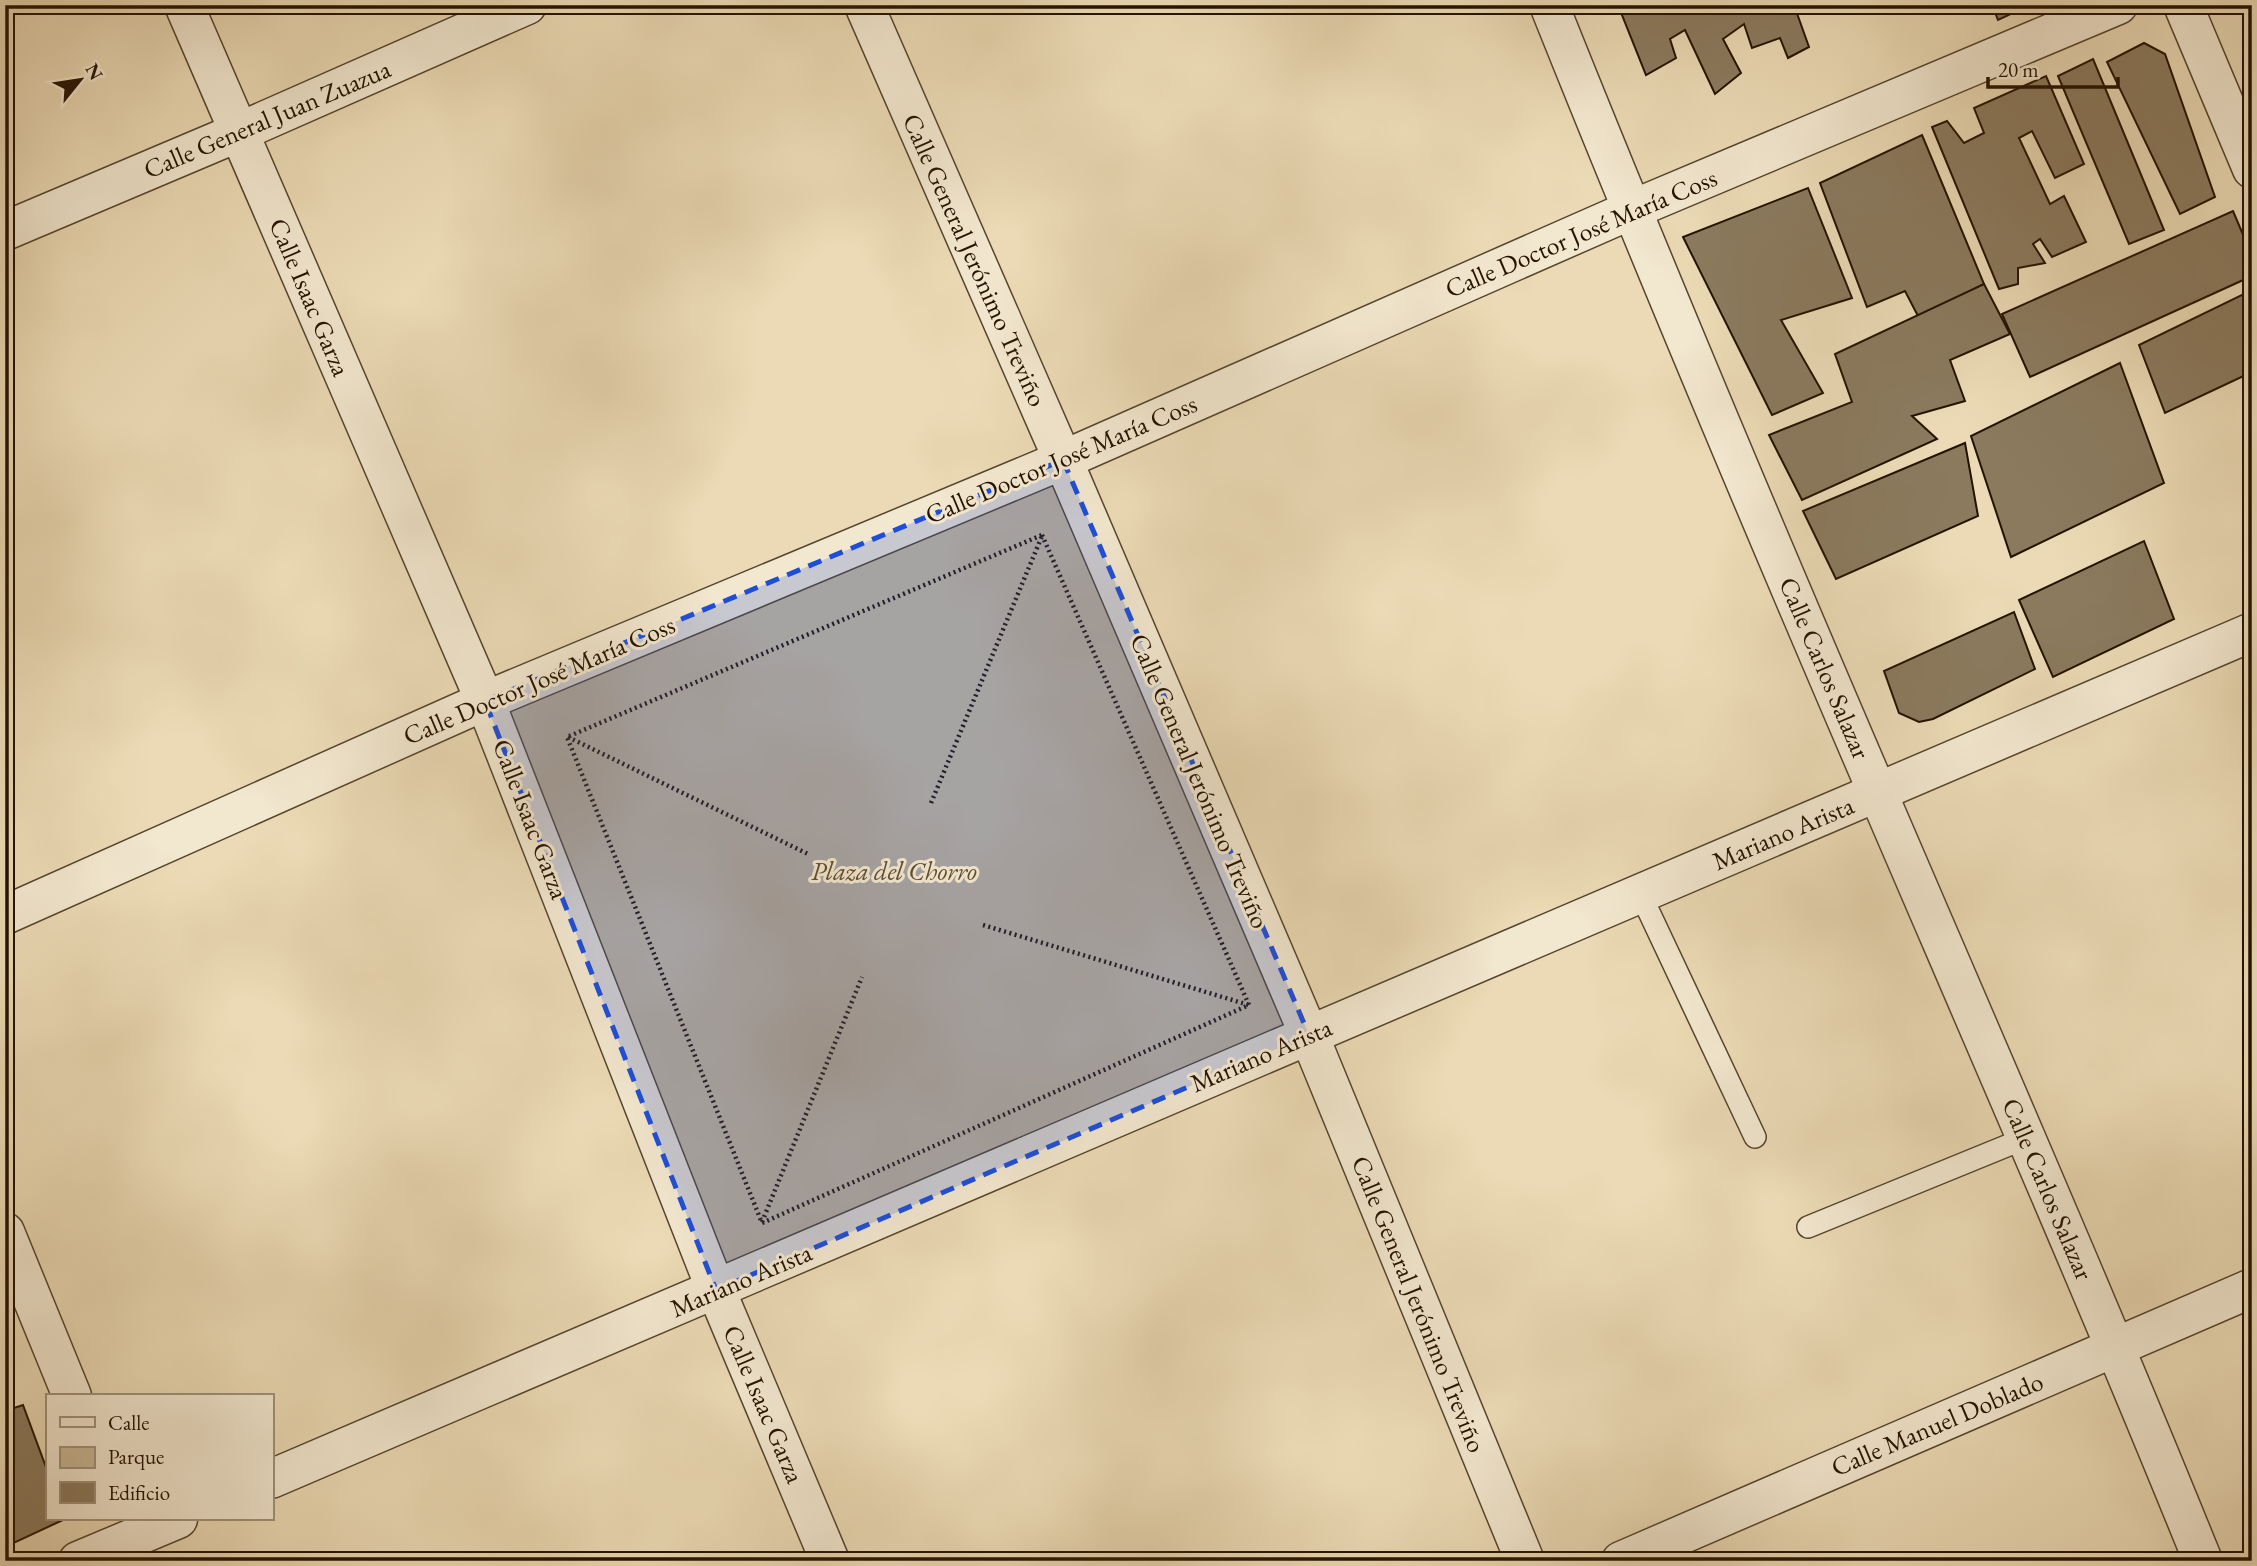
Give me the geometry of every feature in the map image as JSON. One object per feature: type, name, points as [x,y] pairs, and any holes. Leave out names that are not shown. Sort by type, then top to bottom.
[{"type":"street","name":"Calle Isaac Garza","points":[[184,5],[485,701],[716,1290],[830,1561]]},
{"type":"street","name":"Calle General Juan Zuazua","points":[[5,231],[239,132],[527,5]]},
{"type":"street","name":"Calle General Jerónimo Treviño","points":[[864,5],[1063,460],[1309,1035],[1525,1561]]},
{"type":"street","name":"Calle Carlos Salazar","points":[[1549,5],[1631,210],[1877,793],[2116,1346],[2203,1561]]},
{"type":"street","name":"Calle Doctor José María Coss","points":[[5,915],[485,701],[1063,460],[1631,210],[2118,5]]},
{"type":"street","points":[[2183,5],[2252,169]]},
{"type":"street","name":"Mariano Arista","points":[[273,1478],[2252,632]]},
{"type":"street","points":[[5,1232],[71,1394]]},
{"type":"street","name":"Calle Manuel Doblado","points":[[1622,1561],[2252,1288]]},
{"type":"street","points":[[78,1561],[176,1520]]},
{"type":"lane","points":[[1640,893],[1755,1137]]},
{"type":"lane","points":[[1808,1227],[2026,1138]]},
{"type":"path","points":[[567,737],[1042,534]]},
{"type":"path","points":[[931,803],[1042,534]]},
{"type":"path","points":[[1042,534],[1249,1005]]},
{"type":"path","points":[[567,737],[810,855]]},
{"type":"path","points":[[567,737],[762,1223]]},
{"type":"path","points":[[983,925],[1249,1005]]},
{"type":"path","points":[[762,1223],[862,977]]},
{"type":"path","points":[[762,1223],[1249,1005]]},
{"type":"highlighted area","points":[[1063,460],[1309,1035],[716,1290],[485,701]]},
{"type":"green space","name":"Plaza del Chorro","points":[[1063,460],[1309,1035],[716,1290],[485,701]]},
{"type":"building","points":[[1618,5],[1794,5],[1809,47],[1788,58],[1780,38],[1752,48],[1744,24],[1723,39],[1741,73],[1715,94],[1685,30],[1670,39],[1676,58],[1646,75]]},
{"type":"building","points":[[1992,5],[2030,5],[1998,20]]},
{"type":"building","points":[[2252,5],[2252,28],[2244,7]]},
{"type":"building","points":[[2144,43],[2165,54],[2215,197],[2180,214],[2107,62]]},
{"type":"building","points":[[2093,59],[2164,230],[2129,244],[2058,76]]},
{"type":"building","points":[[2046,76],[2084,164],[2055,178],[2032,131],[2019,138],[2050,204],[2064,196],[2086,242],[2052,257],[2040,239],[2033,244],[2045,263],[2018,268],[2018,284],[1999,289],[1932,127],[1947,121],[1964,143],[1984,133],[1974,108]]},
{"type":"building","points":[[1922,135],[1984,284],[1919,318],[1905,291],[1867,307],[1820,183]]},
{"type":"building","points":[[1808,188],[1852,298],[1781,320],[1823,393],[1772,415],[1683,237]]},
{"type":"building","points":[[2233,211],[2252,256],[2252,276],[2030,377],[2002,314]]},
{"type":"building","points":[[1984,284],[2010,334],[1950,360],[1965,401],[1912,416],[1937,439],[1802,500],[1769,435],[1852,402],[1835,354]]},
{"type":"building","points":[[2252,290],[2252,372],[2165,413],[2139,345]]},
{"type":"building","points":[[2120,363],[2164,483],[2011,557],[1971,436]]},
{"type":"building","points":[[1965,443],[1978,516],[1836,579],[1803,511]]},
{"type":"building","points":[[2144,541],[2174,619],[2053,677],[2019,600]]},
{"type":"building","points":[[2014,612],[2035,669],[1933,719],[1919,722],[1899,713],[1884,671]]},
{"type":"building","points":[[23,1405],[46,1467],[46,1520],[63,1520],[5,1547],[5,1411]]}]
